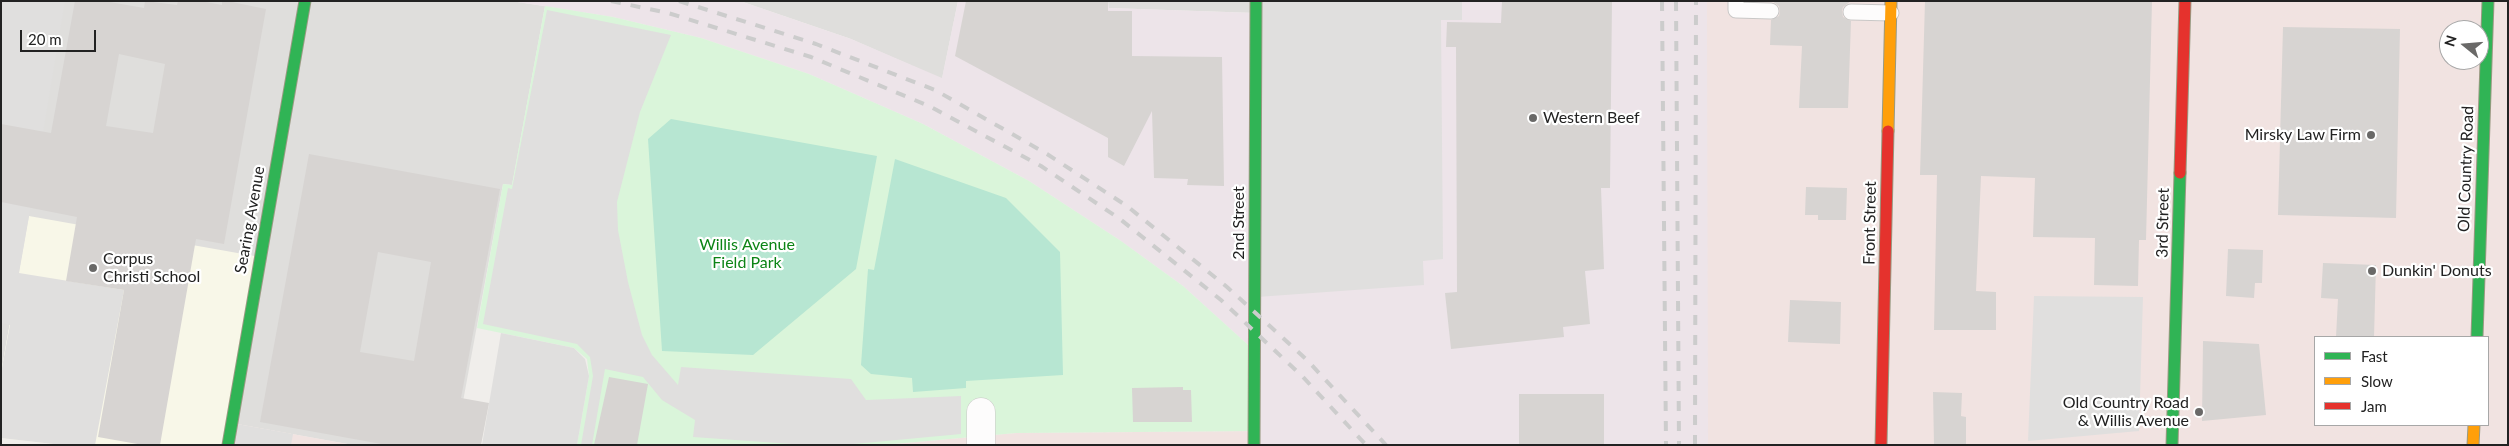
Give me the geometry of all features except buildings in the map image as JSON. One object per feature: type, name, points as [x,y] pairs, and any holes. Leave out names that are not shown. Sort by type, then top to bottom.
[{"type":"street","name":"Searing Avenue","points":[[228,445],[305,1]]},
{"type":"street","name":"2nd Street","points":[[1254,445],[1256,1]]},
{"type":"street","name":"3rd Street","points":[[2172,445],[2185,1]]},
{"type":"street","name":"Old Country Road","points":[[2477,336],[2488,1]]},
{"type":"street","name":"Front Street","points":[[1881,445],[1891,7]]},
{"type":"street","points":[[981,412],[981,445]]},
{"type":"street","points":[[2473,445],[2474,426]]},
{"type":"lane","points":[[1736,1],[1736,10],[1771,11]]},
{"type":"lane","points":[[1851,12],[1891,7]]},
{"type":"shaded area","points":[[1,1],[511,1],[545,6],[512,185],[503,184],[455,445],[353,445],[231,423],[29,216],[1,373]]},
{"type":"shaded area","points":[[1,1],[65,1],[40,151],[1,145]]},
{"type":"shaded area","points":[[511,1],[740,1],[851,39],[942,78],[958,1],[1108,1],[1109,8],[1255,13],[1256,1],[1707,1],[1708,445],[1257,445],[1257,353],[1183,286],[1121,241],[1029,181],[923,124],[809,74],[701,38],[613,17]]},
{"type":"shaded area","points":[[740,1],[958,1],[942,79],[851,39]]},
{"type":"shaded area","points":[[1108,1],[1256,1],[1256,13],[1108,8]]},
{"type":"shaded area","points":[[1256,1],[1462,1],[1462,20],[1441,20],[1443,259],[1423,261],[1424,285],[1257,297]]},
{"type":"shaded area","points":[[1696,1],[2508,1],[2508,445],[1695,445]]},
{"type":"shaded area","points":[[547,10],[671,35],[640,112],[617,202],[618,230],[628,282],[642,335],[652,355],[678,385],[681,367],[851,379],[866,400],[961,396],[961,434],[843,445],[806,445],[693,437],[695,420],[662,400],[643,377],[605,369],[592,445],[581,445],[593,376],[590,357],[577,344],[483,324],[508,188],[512,189]]},
{"type":"shaded area","points":[[1,182],[34,188],[19,273],[124,290],[95,445],[62,445],[1,438],[1,373],[10,325],[1,323]]},
{"type":"shaded area","points":[[29,216],[260,257],[228,445],[62,445],[1,438],[1,373]]},
{"type":"shaded area","points":[[2034,296],[2143,297],[2139,431],[2028,441]]},
{"type":"shaded area","points":[[501,333],[574,348],[585,359],[589,376],[577,445],[482,445]]},
{"type":"shaded area","points":[[231,423],[353,445],[228,445]]},
{"type":"shaded area","points":[[231,423],[293,434],[291,445],[228,445]]},
{"type":"shaded area","points":[[1257,431],[1257,445],[883,445],[1016,433]]},
{"type":"green space","name":"Willis Avenue Field Park","points":[[545,6],[613,17],[701,38],[809,74],[923,124],[1029,181],[1121,241],[1183,286],[1257,353],[1257,431],[1016,433],[883,445],[577,445],[589,376],[587,359],[574,348],[477,328],[503,184],[512,185]]},
{"type":"green space","points":[[671,119],[877,156],[856,269],[753,355],[662,351],[648,139]]},
{"type":"green space","points":[[895,159],[1006,198],[1060,252],[1063,375],[966,381],[966,388],[913,392],[912,378],[871,374],[861,365],[868,269],[874,270]]},
{"type":"railway","points":[[611,1],[668,13],[811,57],[929,106],[1041,166],[1120,219],[1221,300],[1303,377],[1366,445]]},
{"type":"railway","points":[[679,1],[816,44],[935,90],[1047,154],[1127,206],[1227,287],[1307,360],[1386,445]]},
{"type":"railway","points":[[1662,1],[1666,445]]},
{"type":"railway","points":[[1676,1],[1679,445]]},
{"type":"railway","points":[[1695,445],[1696,1]]},
{"type":"traffic: fast","points":[[228,445],[305,1]]},
{"type":"traffic: fast","points":[[1254,445],[1256,1]]},
{"type":"traffic: fast","points":[[2477,336],[2488,1]]},
{"type":"traffic: fast","points":[[2172,445],[2180,173]]},
{"type":"traffic: slow","points":[[1888,131],[1891,1]]},
{"type":"traffic: slow","points":[[2473,445],[2474,426]]},
{"type":"traffic: jam","points":[[2180,173],[2185,1]]},
{"type":"traffic: jam","points":[[1881,445],[1888,131]]},
{"type":"place","name":"Western Beef","points":[[1533,118]]},
{"type":"place","name":"Mirsky Law Firm","points":[[2371,135]]},
{"type":"place","name":"Corpus Christi School","points":[[93,268]]},
{"type":"place","name":"Dunkin' Donuts","points":[[2372,271]]},
{"type":"place","name":"Old Country Road & Willis Avenue","points":[[2199,412]]}]
